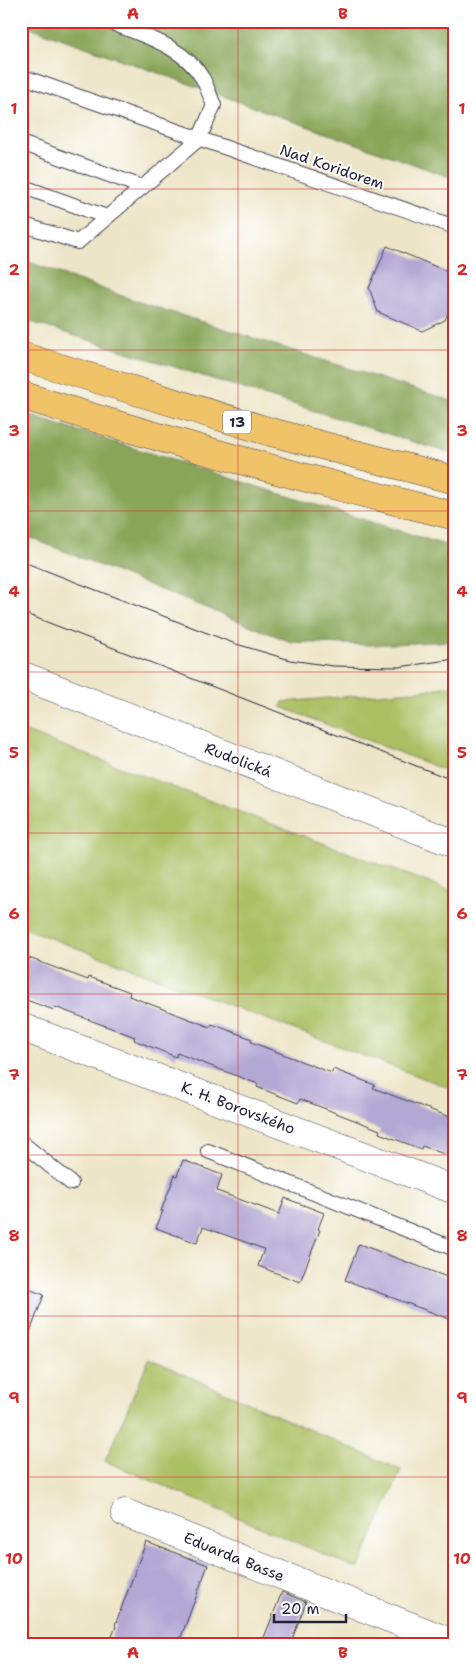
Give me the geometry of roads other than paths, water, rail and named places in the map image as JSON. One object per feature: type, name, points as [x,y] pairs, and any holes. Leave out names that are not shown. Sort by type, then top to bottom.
[{"type":"highway","name":"13","points":[[21,356],[271,432],[455,480]]},
{"type":"highway","name":"13","points":[[21,394],[111,424],[268,468],[455,516]]},
{"type":"street","name":"Rudolická","points":[[21,675],[455,844]]},
{"type":"street","name":"K. H. Borovského","points":[[21,1027],[455,1190]]},
{"type":"street","name":"Eduarda Basse","points":[[125,1514],[455,1644]]},
{"type":"lane","points":[[21,224],[78,242],[198,139],[214,104],[203,79],[186,58],[167,46],[107,21]]},
{"type":"lane","name":"Nad Koridorem","points":[[21,76],[455,227]]},
{"type":"lane","points":[[21,143],[142,187]]},
{"type":"lane","points":[[21,186],[107,217]]},
{"type":"lane","points":[[21,1142],[71,1183]]},
{"type":"lane","points":[[208,1151],[455,1249]]},
{"type":"tram line","points":[[21,561],[233,643],[290,660],[333,666],[399,667],[455,659]]},
{"type":"tram line","points":[[21,612],[455,781]]}]
